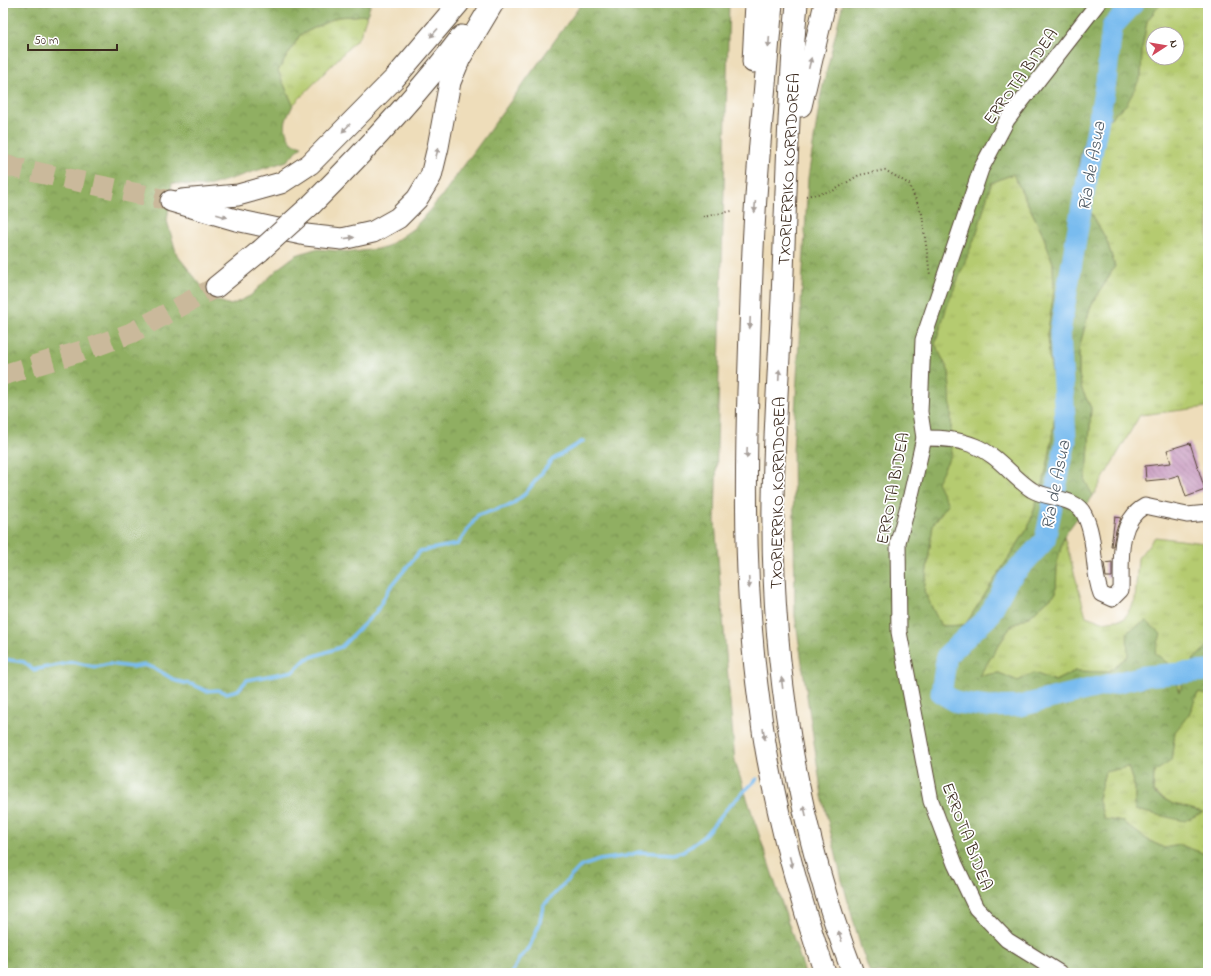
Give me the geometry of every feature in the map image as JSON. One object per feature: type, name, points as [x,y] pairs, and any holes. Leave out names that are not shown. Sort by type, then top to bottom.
[{"type":"highway","points":[[459,3],[394,79],[310,164],[281,184],[238,194],[171,201],[244,222],[306,235],[342,239],[373,232],[398,218],[416,199],[431,176],[450,82],[460,58],[494,3]]},
{"type":"highway","points":[[461,38],[478,3]]},
{"type":"highway","points":[[216,287],[260,251],[312,204],[357,159],[461,38],[487,3]]},
{"type":"highway","points":[[756,3],[753,70],[758,168]]},
{"type":"highway","name":"TXORIERRIKO KORRIDOREA","points":[[772,3],[758,168],[751,284],[746,472],[750,612],[759,703],[775,796],[799,893],[826,973]]},
{"type":"highway","name":"TXORIERRIKO KORRIDOREA","points":[[797,3],[789,141],[773,500],[776,610],[784,699],[800,791],[824,885],[853,973]]},
{"type":"highway","points":[[789,141],[799,114],[825,3]]},
{"type":"street","name":"ERROTA BIDEA","points":[[1060,973],[1007,940],[976,908],[955,864],[931,801],[916,725],[911,687],[899,632],[898,542],[911,495],[924,438],[920,412],[923,340],[981,169],[1007,120],[1098,3]]},
{"type":"street","points":[[924,438],[951,438],[976,446],[1000,461],[1018,480],[1033,491],[1071,503],[1084,512],[1091,530],[1096,582],[1101,594],[1112,599],[1121,590],[1122,537],[1135,511],[1145,506],[1187,515],[1208,513]]},
{"type":"path","points":[[806,196],[833,191],[859,175],[885,170],[909,184],[922,214],[930,279]]},
{"type":"path","points":[[703,217],[732,211]]},
{"type":"green space","points":[[3,3],[371,3],[367,15],[337,17],[300,35],[278,71],[293,105],[286,120],[286,132],[292,143],[302,146],[287,161],[205,187],[172,183],[167,221],[177,255],[212,299],[231,305],[250,296],[280,267],[296,255],[315,249],[354,252],[385,248],[414,228],[441,197],[582,3],[729,3],[715,522],[735,762],[805,973],[3,973]]},
{"type":"green space","points":[[843,3],[1161,3],[1147,21],[1145,26],[1141,76],[1127,104],[1085,138],[1079,160],[1077,188],[1106,239],[1115,266],[1090,308],[1079,348],[1079,374],[1082,390],[1091,408],[1088,462],[1085,481],[1093,496],[1064,536],[1057,563],[1056,593],[1030,616],[1011,626],[979,676],[999,673],[1018,681],[1034,673],[1055,681],[1075,671],[1108,672],[1128,656],[1127,632],[1146,621],[1161,634],[1155,653],[1171,666],[1179,692],[1194,659],[1208,646],[1208,695],[1198,693],[1189,714],[1175,732],[1171,761],[1154,772],[1153,793],[1173,804],[1203,812],[1185,821],[1135,810],[1135,788],[1128,767],[1105,772],[1098,798],[1104,819],[1123,822],[1146,839],[1164,848],[1180,845],[1208,855],[1208,973],[870,973],[861,948],[842,880],[822,796],[795,616],[793,450],[808,178],[821,94]],"holes":[[[1013,174],[1042,232],[1053,263],[1054,292],[1048,330],[1049,356],[1057,398],[1050,453],[1043,484],[1028,528],[965,625],[941,626],[924,591],[933,524],[948,504],[937,482],[951,455],[949,372],[935,344],[947,306],[977,232],[991,183]]]},
{"type":"green space","points":[[1161,3],[1208,3],[1208,407],[1140,415],[1093,496],[1085,481],[1088,462],[1091,408],[1082,390],[1079,374],[1079,348],[1090,308],[1115,266],[1106,239],[1077,188],[1079,160],[1085,138],[1111,118],[1141,76],[1142,49],[1145,32],[1145,66],[1185,66],[1185,26],[1146,26],[1147,21]]},
{"type":"green space","points":[[367,15],[360,36],[293,105],[278,71],[300,35],[337,17]]},
{"type":"green space","points":[[1013,174],[1042,232],[1053,263],[1054,292],[1048,330],[1049,356],[1057,398],[1050,453],[1043,484],[1028,528],[965,625],[941,626],[924,591],[933,524],[948,504],[936,482],[951,455],[949,372],[935,344],[947,306],[977,232],[991,183]]},
{"type":"green space","points":[[1064,536],[1086,616],[1102,622],[1124,619],[1135,600],[1138,558],[1155,537],[1205,543],[1208,542],[1208,646],[1194,659],[1179,692],[1171,666],[1155,653],[1128,656],[1108,672],[1075,671],[1055,681],[1034,673],[1018,681],[999,673],[979,676],[1011,626],[1030,616],[1056,593],[1057,563]]},
{"type":"green space","points":[[1198,693],[1208,695],[1208,855],[1180,845],[1164,848],[1146,839],[1123,822],[1104,819],[1098,798],[1105,771],[1128,767],[1135,788],[1135,810],[1155,814],[1202,812],[1173,804],[1153,792],[1154,771],[1171,761],[1175,731],[1189,714]]},
{"type":"building","points":[[1190,443],[1205,490],[1186,497],[1179,475],[1166,479],[1146,481],[1145,466],[1171,463],[1167,450]]},
{"type":"building","points":[[1115,517],[1121,518],[1116,530],[1113,546],[1111,546]]},
{"type":"building","points":[[1112,562],[1112,577],[1106,577],[1104,563]]},
{"type":"waterway","name":"Ría de Asua","points":[[1134,3],[1112,27],[1106,82],[1080,216],[1060,332],[1066,440],[1045,540],[1008,580],[988,617],[947,655],[941,693],[958,703],[988,707],[1019,706],[1144,676],[1208,671]]},
{"type":"waterway","points":[[3,659],[24,662],[33,670],[73,662],[96,667],[109,664],[132,667],[145,665],[156,669],[176,681],[194,685],[206,691],[218,690],[226,693],[238,690],[247,680],[294,671],[306,659],[341,647],[376,612],[389,589],[420,551],[458,544],[478,515],[511,505],[525,494],[552,460],[583,441]]},
{"type":"waterway","points":[[512,973],[519,959],[529,948],[539,925],[543,906],[580,867],[599,860],[626,856],[639,852],[673,854],[683,851],[703,837],[729,806],[757,779]]},
{"type":"tunnel","points":[[3,165],[171,201]]},
{"type":"tunnel","points":[[3,375],[85,350],[131,333],[216,287]]}]
